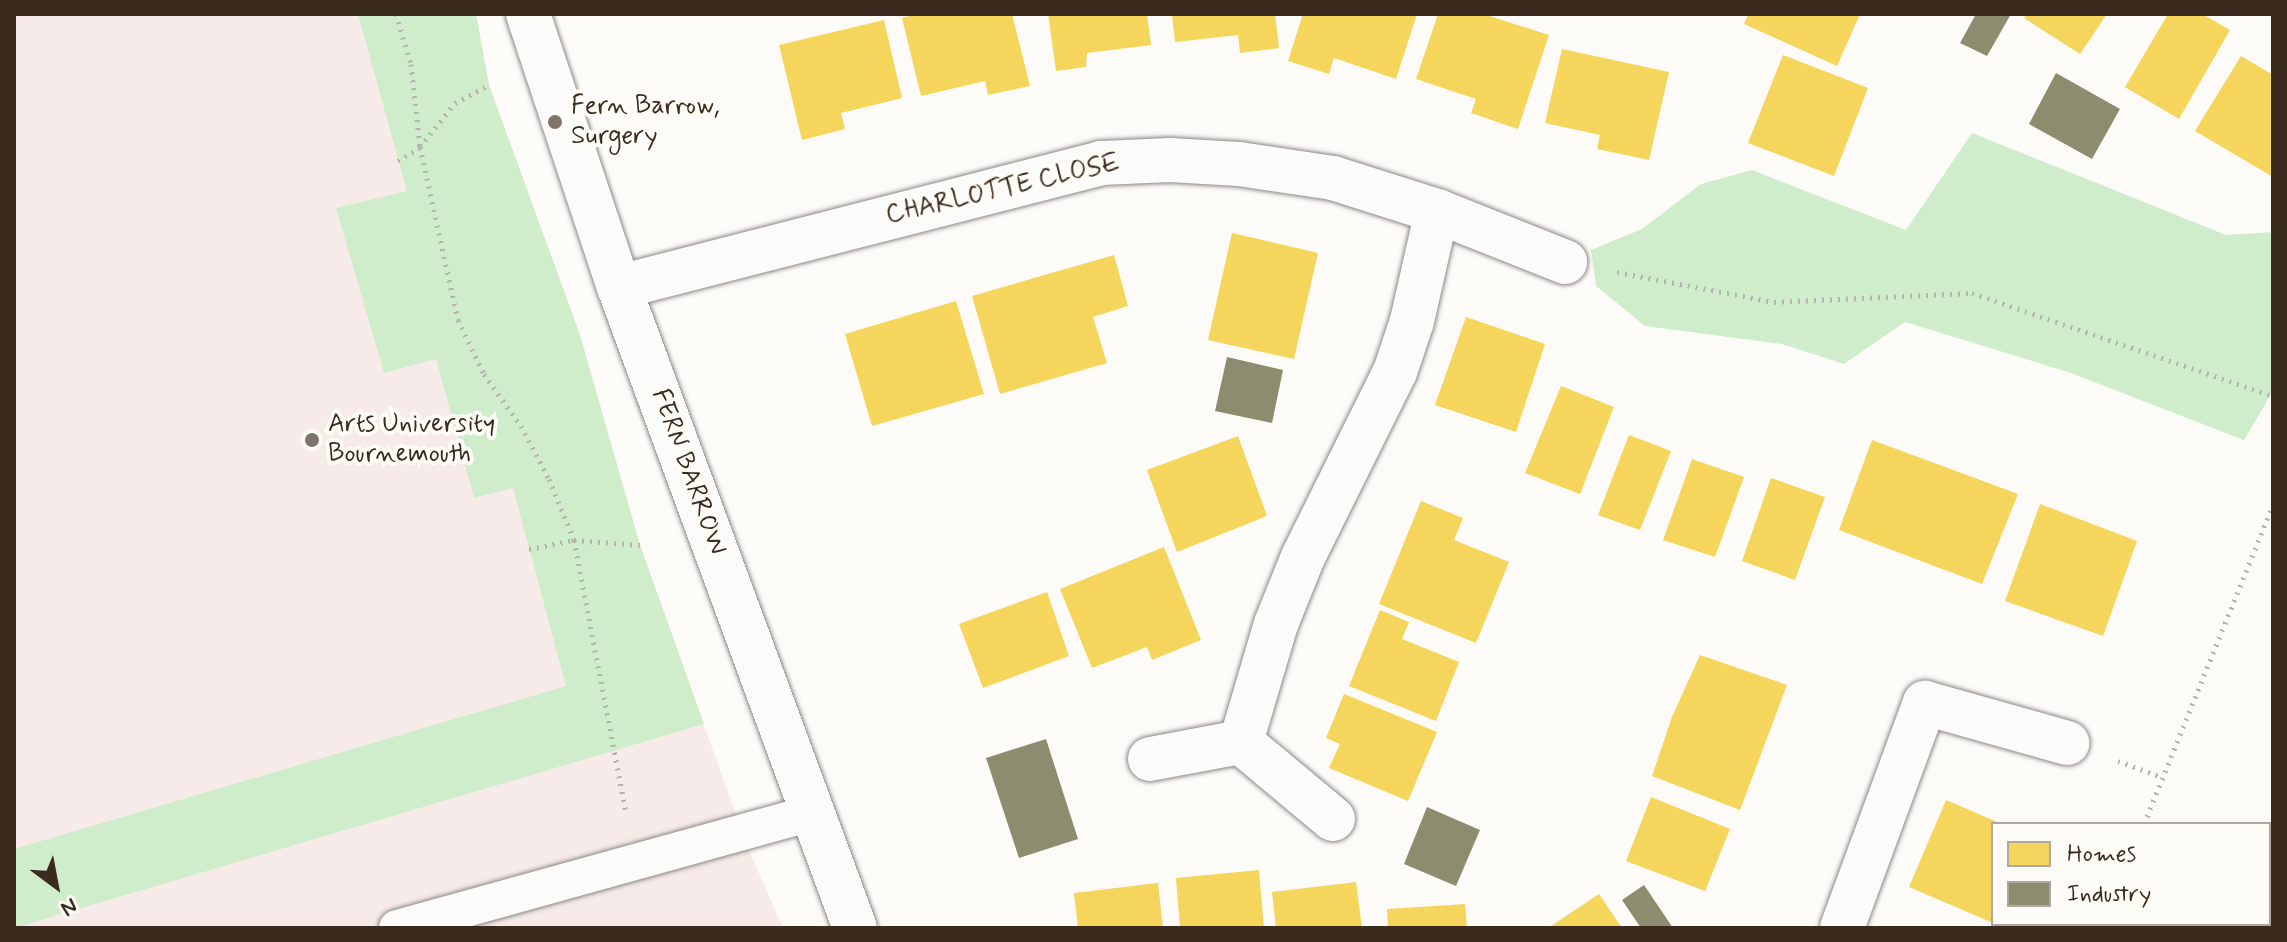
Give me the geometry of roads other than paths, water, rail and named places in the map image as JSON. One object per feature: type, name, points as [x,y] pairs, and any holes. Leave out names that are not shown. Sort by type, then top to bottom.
[{"type":"street","name":"FERN BARROW","points":[[528,14],[619,287],[855,928]]},
{"type":"street","name":"CHARLOTTE CLOSE","points":[[619,287],[979,191],[1101,163],[1170,160],[1239,164],[1333,178],[1437,211],[1565,262]]},
{"type":"street","points":[[1241,742],[1276,624],[1303,557],[1395,372],[1412,321],[1437,211]]},
{"type":"street","points":[[1842,928],[1925,703],[2067,743]]},
{"type":"street","points":[[1150,759],[1241,742]]},
{"type":"street","points":[[1241,742],[1333,819]]},
{"type":"lane","points":[[397,928],[813,813]]},
{"type":"place","name":"Fern Barrow, Surgery","points":[[555,122]]},
{"type":"place","name":"Arts University Bournemouth","points":[[312,440]]}]
